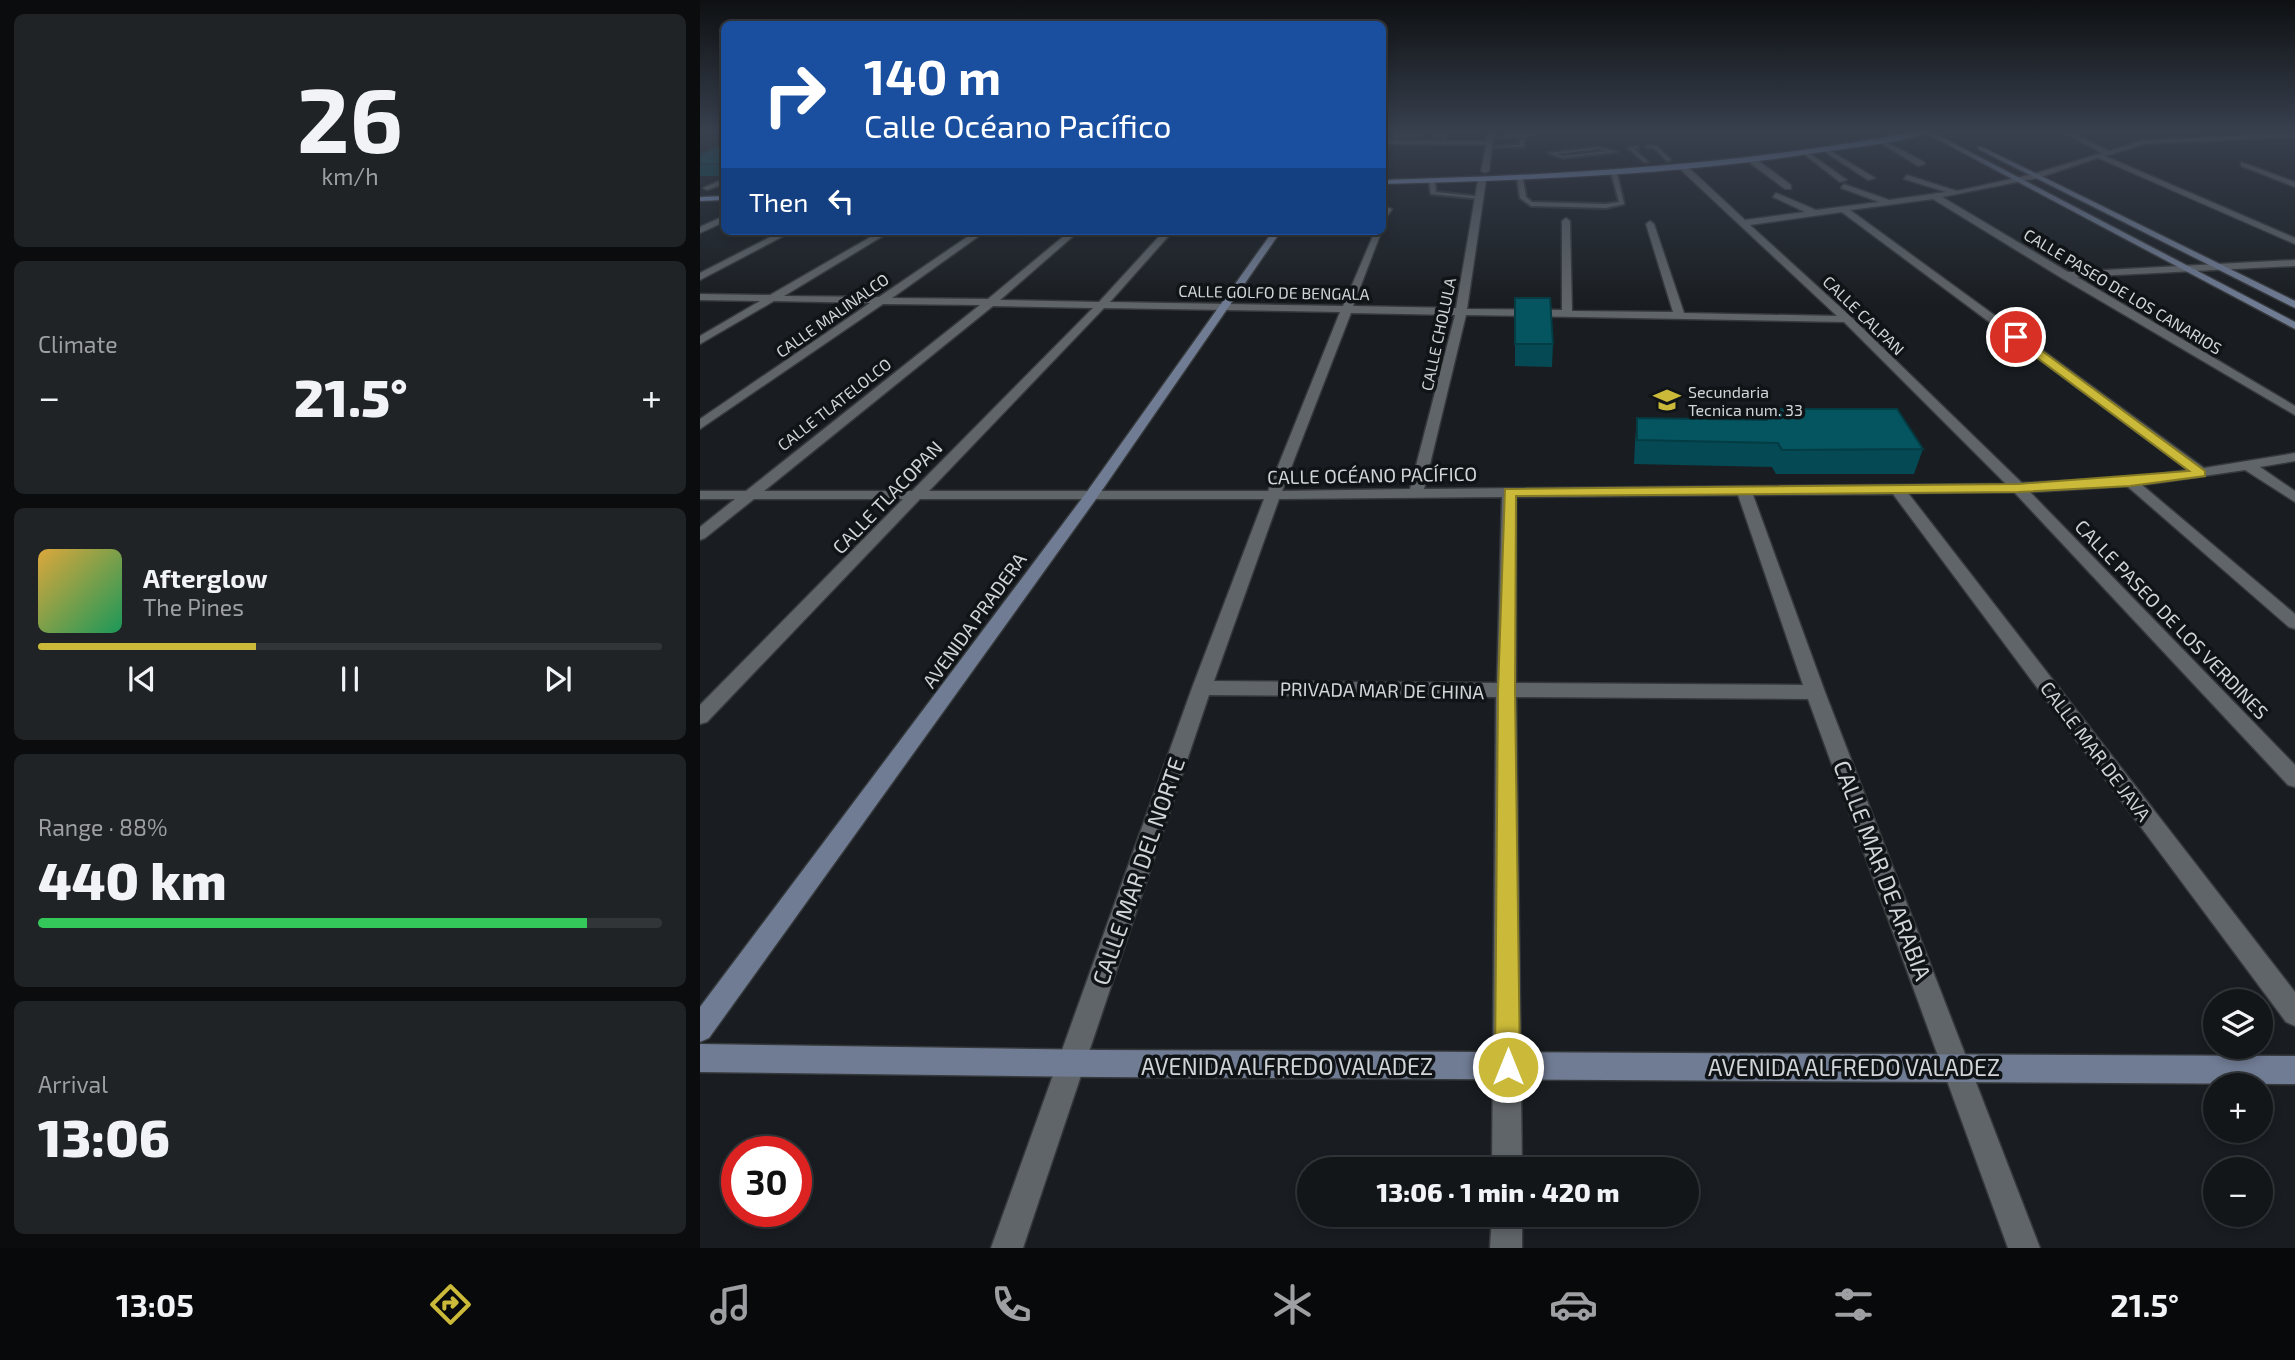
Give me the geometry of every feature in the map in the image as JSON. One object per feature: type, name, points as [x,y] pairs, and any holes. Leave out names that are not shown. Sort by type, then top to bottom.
[{"type":"main road","points":[[700,199],[721,198]]},
{"type":"street","name":"CALLE CHOLULA","points":[[1416,493],[1461,312],[1481,189]]},
{"type":"street","name":"CALLE CALPAN","points":[[1707,189],[1847,319],[2018,488]]},
{"type":"street","points":[[1858,189],[1892,204]]},
{"type":"street","points":[[1945,189],[1957,193]]},
{"type":"street","points":[[1743,223],[1846,211],[1973,189]]},
{"type":"street","points":[[2032,189],[2295,326]]},
{"type":"street","points":[[2062,189],[2295,305]]},
{"type":"street","points":[[2181,189],[2295,241]]},
{"type":"street","points":[[1776,195],[1819,214]]},
{"type":"street","name":"CALLE PASEO DE LOS CANARIOS","points":[[1936,197],[2295,411]]},
{"type":"street","points":[[1386,213],[1388,209]]},
{"type":"street","points":[[1846,211],[2201,474]]},
{"type":"street","points":[[700,230],[721,220]]},
{"type":"street","points":[[1566,221],[1567,313]]},
{"type":"street","points":[[1650,224],[1679,315]]},
{"type":"street","points":[[700,277],[781,235]]},
{"type":"street","points":[[700,341],[880,235]]},
{"type":"street","name":"CALLE MALINALCO","points":[[700,425],[976,235]]},
{"type":"street","name":"CALLE TLATELOLCO","points":[[700,535],[991,302],[1069,235]]},
{"type":"street","name":"CALLE TLACOPAN","points":[[700,717],[1102,304],[1165,235]]},
{"type":"street","name":"AVENIDA PRADERA","points":[[700,1029],[1091,496],[1274,235]]},
{"type":"street","name":"CALLE MAR DEL NORTE","points":[[1007,1248],[1201,688],[1271,495],[1377,235]]},
{"type":"street","points":[[2063,275],[2295,263]]},
{"type":"street","name":"CALLE GOLFO DE BENGALA","points":[[700,298],[1847,319]]},
{"type":"street","name":"CALLE OCÉANO PACÍFICO","points":[[700,495],[913,497],[2018,488],[2130,482],[2201,474],[2295,457]]},
{"type":"street","points":[[2248,465],[2295,498]]},
{"type":"street","points":[[2130,482],[2295,623]]},
{"type":"street","name":"CALLE PASEO DE LOS VERDINES","points":[[2018,488],[2295,779]]},
{"type":"street","name":"CALLE MAR DE JAVA","points":[[1897,489],[2295,1013]]},
{"type":"street","name":"CALLE MAR DE ARABIA","points":[[1744,490],[1815,692],[2024,1248]]},
{"type":"street","points":[[1507,1157],[1506,691],[1509,492]]},
{"type":"street","name":"PRIVADA MAR DE CHINA","points":[[1201,688],[1815,692]]},
{"type":"street","name":"AVENIDA ALFREDO VALADEZ","points":[[700,1058],[1070,1065],[2295,1070]]},
{"type":"street","points":[[1506,1248],[1507,1227]]},
{"type":"lane","points":[[1433,189],[1433,193],[1480,197]]},
{"type":"lane","points":[[1522,189],[1523,198],[1531,204],[1606,206],[1622,203],[1618,189]]},
{"type":"building","points":[[1515,298],[1550,298],[1553,344],[1515,344]]},
{"type":"building","points":[[1763,409],[1897,409],[1923,449],[1782,450],[1778,443],[1637,440],[1637,418],[1767,420]]},
{"type":"place","name":"Secundaria Tecnica num. 33","points":[[1667,400]]},
{"type":"route","points":[[1508,1067],[1506,691],[1509,492],[2018,488],[2130,482],[2201,474],[2016,337]]}]
